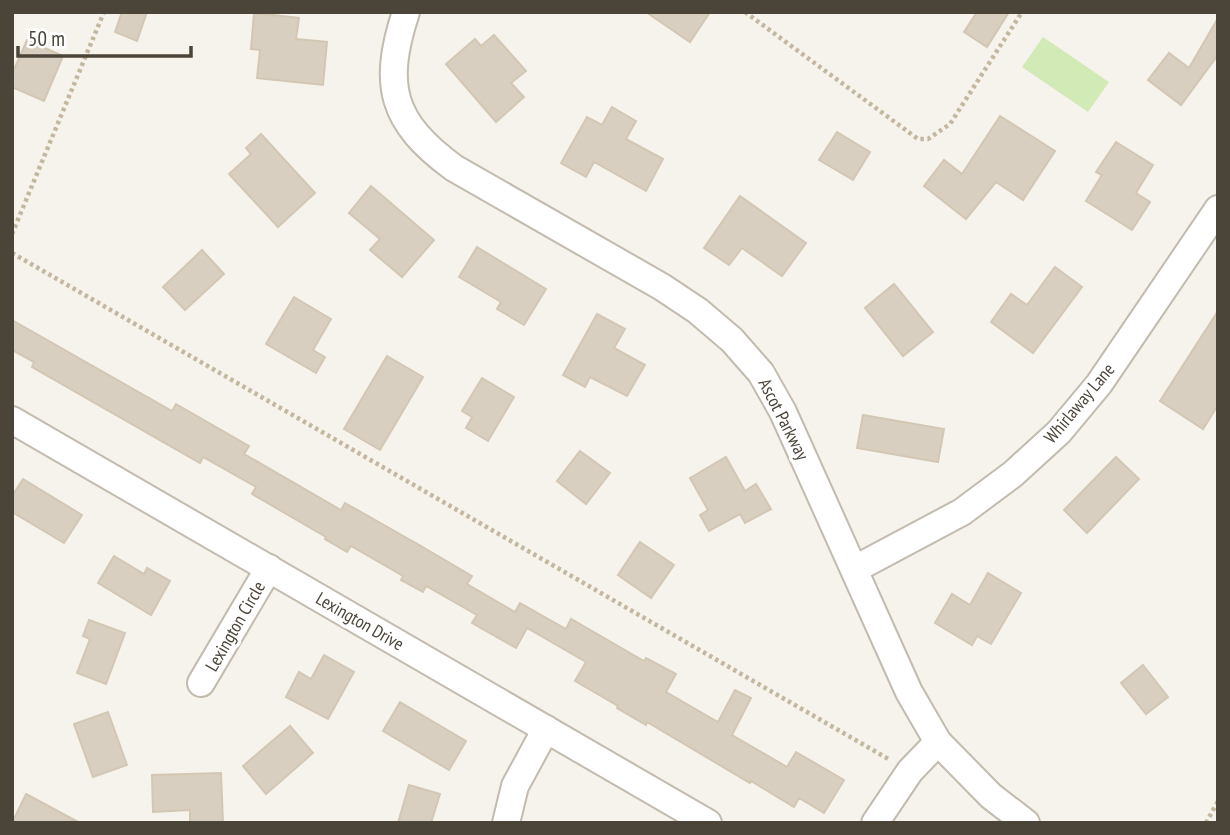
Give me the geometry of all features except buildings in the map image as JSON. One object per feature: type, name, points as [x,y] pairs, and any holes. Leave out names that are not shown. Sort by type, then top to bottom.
[{"type":"street","name":"Ascot Parkway","points":[[406,12],[395,44],[392,77],[399,110],[414,132],[432,152],[454,168],[662,287],[698,311],[732,340],[761,373],[783,412],[909,692],[938,742],[990,796],[1026,823]]},
{"type":"street","name":"Whirlaway Lane","points":[[855,569],[962,512],[1013,474],[1059,432],[1099,384],[1218,209]]},
{"type":"street","name":"Lexington Drive","points":[[12,420],[708,823]]},
{"type":"street","name":"Lexington Circle","points":[[201,683],[269,568]]},
{"type":"street","points":[[506,823],[515,786],[546,729]]},
{"type":"street","points":[[875,823],[909,771],[938,742]]},
{"type":"path","points":[[12,234],[104,12]]},
{"type":"path","points":[[745,12],[918,139],[928,139],[950,124],[1022,12]]},
{"type":"path","points":[[12,253],[909,771]]},
{"type":"path","points":[[1206,823],[1218,802]]},
{"type":"green space","points":[[1043,37],[1109,82],[1088,112],[1022,67]]}]
